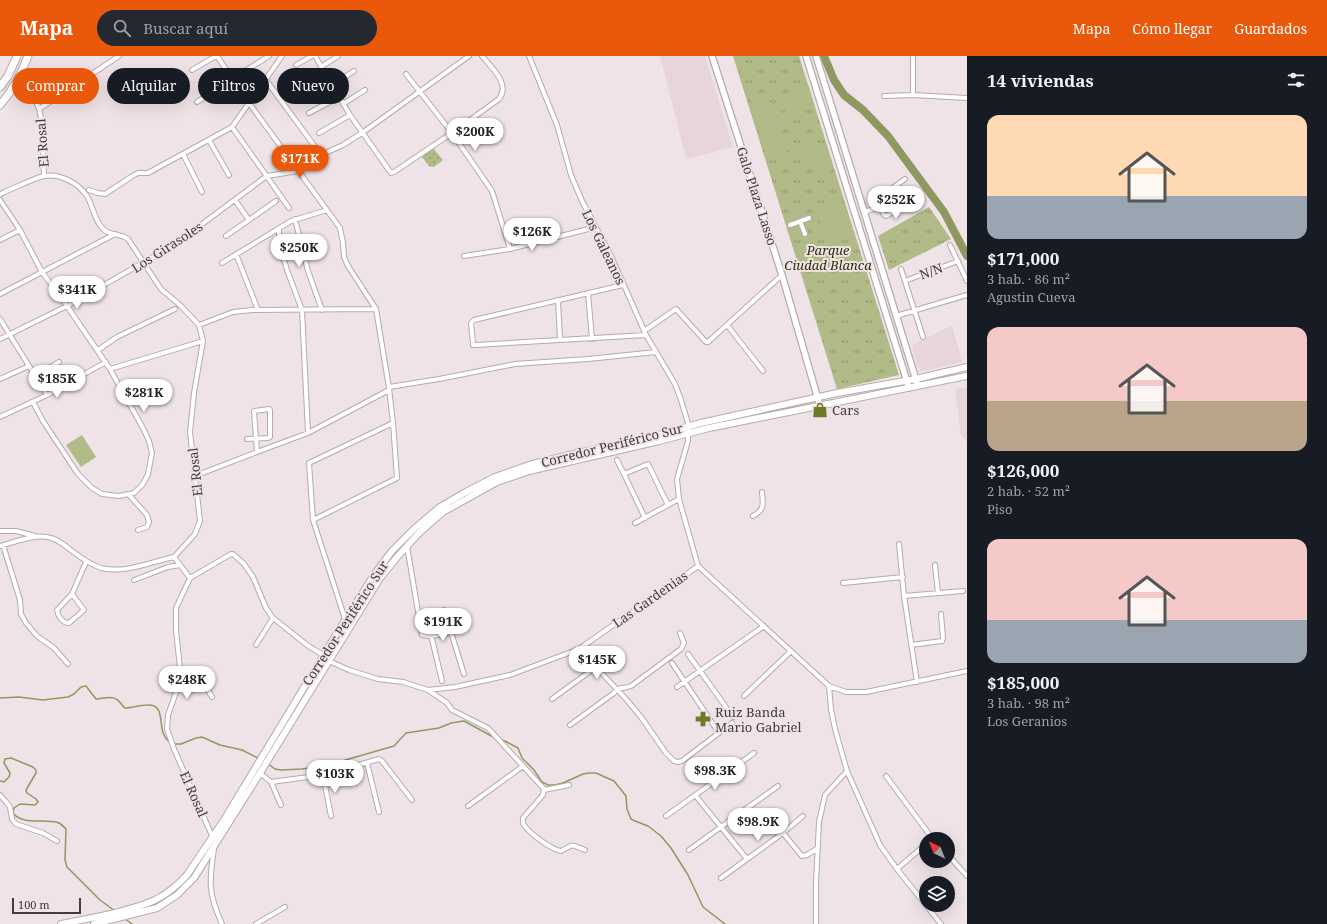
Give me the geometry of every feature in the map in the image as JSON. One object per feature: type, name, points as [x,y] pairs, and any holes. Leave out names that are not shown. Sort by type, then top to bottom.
[{"type":"highway","points":[[0,87],[8,76],[17,56]]},
{"type":"highway","points":[[23,68],[28,56]]},
{"type":"highway","points":[[0,105],[12,89]]},
{"type":"main road","points":[[17,56],[23,68]]},
{"type":"main road","name":"Galo Plaza Lasso","points":[[712,56],[782,275],[820,406]]},
{"type":"main road","points":[[806,56],[909,388]]},
{"type":"main road","points":[[816,56],[917,382]]},
{"type":"main road","points":[[894,340],[903,338]]},
{"type":"main road","name":"Corredor Periférico Sur","points":[[94,924],[157,908],[177,895],[194,878],[380,578],[419,533],[443,512],[497,482],[528,471],[709,428],[909,388],[917,382],[967,367]]},
{"type":"main road","name":"Corredor Periférico Sur","points":[[61,924],[126,909],[155,899],[173,888],[187,875],[213,838],[345,619],[374,575],[392,551],[414,529],[440,507],[495,477],[529,465],[565,456],[658,435],[688,426],[837,393],[906,381],[917,382],[967,376]]},
{"type":"street","points":[[106,64],[116,56]]},
{"type":"street","points":[[39,109],[119,56]]},
{"type":"street","points":[[192,70],[216,56],[224,68]]},
{"type":"street","points":[[250,68],[269,56]]},
{"type":"street","points":[[269,76],[282,56]]},
{"type":"street","points":[[296,64],[313,56],[321,66],[338,56]]},
{"type":"street","points":[[266,177],[298,171],[322,155],[343,145],[469,56]]},
{"type":"street","points":[[343,104],[391,173],[394,172],[499,99],[503,90],[501,80],[482,56]]},
{"type":"street","name":"Los Galeanos","points":[[529,56],[557,125],[571,175],[582,201],[611,256],[645,333],[675,384],[681,400],[688,426],[688,441],[677,479],[679,499],[698,566]]},
{"type":"street","points":[[913,56],[913,95]]},
{"type":"street","points":[[349,74],[354,71]]},
{"type":"street","points":[[406,74],[452,133],[492,191],[510,249]]},
{"type":"street","points":[[0,80],[8,76]]},
{"type":"street","points":[[269,84],[277,95]]},
{"type":"street","points":[[349,100],[365,90]]},
{"type":"street","points":[[884,96],[913,95],[967,98]]},
{"type":"street","name":"El Rosal","points":[[37,104],[42,122],[44,176],[55,176],[66,179],[76,185],[87,196],[99,224],[107,232],[122,235],[128,239],[161,289],[180,305],[199,325],[203,341],[194,393],[190,432],[200,521],[195,534],[174,557]]},
{"type":"street","points":[[89,190],[105,194],[138,173],[148,173],[232,126],[249,104],[340,228],[344,257],[348,266],[376,309],[389,388],[397,478],[314,520]]},
{"type":"street","points":[[284,104],[322,155]]},
{"type":"street","points":[[308,113],[325,104]]},
{"type":"street","points":[[318,133],[350,115]]},
{"type":"street","points":[[232,126],[289,208]]},
{"type":"street","points":[[209,140],[229,175]]},
{"type":"street","points":[[183,154],[202,192]]},
{"type":"street","points":[[0,195],[44,176]]},
{"type":"street","name":"Los Girasoles","points":[[0,339],[67,306],[174,245],[266,177]]},
{"type":"street","points":[[905,179],[880,197],[880,206],[884,215],[886,216],[921,197]]},
{"type":"street","points":[[0,200],[20,230],[42,272],[106,362],[144,430],[152,453],[148,474],[143,484],[134,492],[119,496],[102,494],[92,488],[78,474],[42,421],[33,402]]},
{"type":"street","points":[[235,200],[249,220]]},
{"type":"street","points":[[226,236],[276,201]]},
{"type":"street","points":[[864,212],[880,206]]},
{"type":"street","points":[[222,263],[295,219],[327,210]]},
{"type":"street","points":[[790,225],[809,218]]},
{"type":"street","points":[[295,219],[308,271],[322,310]]},
{"type":"street","points":[[800,221],[805,234]]},
{"type":"street","points":[[464,256],[510,249],[596,227]]},
{"type":"street","points":[[279,228],[281,250],[302,310],[308,433]]},
{"type":"street","points":[[0,240],[20,230]]},
{"type":"street","points":[[0,294],[116,234]]},
{"type":"street","points":[[950,244],[967,281]]},
{"type":"street","points":[[236,254],[258,310]]},
{"type":"street","name":"N/N","points":[[905,281],[958,261]]},
{"type":"street","points":[[901,269],[923,337]]},
{"type":"street","points":[[623,285],[474,320],[471,323],[473,345],[592,339],[645,333],[676,309],[706,342],[711,340],[727,326],[782,275]]},
{"type":"street","points":[[588,294],[592,339]]},
{"type":"street","points":[[896,316],[967,295]]},
{"type":"street","points":[[558,300],[560,340]]},
{"type":"street","points":[[98,350],[117,337],[175,309]]},
{"type":"street","points":[[199,325],[233,312],[258,310],[376,309]]},
{"type":"street","points":[[0,319],[47,395]]},
{"type":"street","points":[[727,326],[764,371]]},
{"type":"street","points":[[110,369],[203,341]]},
{"type":"street","points":[[195,476],[308,433],[389,388],[515,364],[588,359],[656,352]]},
{"type":"street","points":[[35,376],[59,362]]},
{"type":"street","points":[[0,418],[47,395],[106,362]]},
{"type":"street","points":[[0,379],[29,366]]},
{"type":"street","points":[[247,440],[256,438],[268,438],[271,435],[270,409],[254,411],[256,438],[257,452]]},
{"type":"street","points":[[345,619],[314,520],[309,463],[393,423]]},
{"type":"street","points":[[617,460],[645,518]]},
{"type":"street","points":[[624,474],[648,464],[668,505]]},
{"type":"street","points":[[753,516],[763,508],[762,492]]},
{"type":"street","points":[[129,494],[146,515],[149,522],[147,527],[138,530]]},
{"type":"street","points":[[635,523],[679,499]]},
{"type":"street","points":[[0,531],[16,532],[37,537],[50,537],[59,541],[86,562],[102,568],[128,569],[174,557],[190,578],[231,554],[234,554],[244,564],[253,577],[266,608],[273,618],[256,645]]},
{"type":"street","points":[[37,537],[2,546],[20,600],[21,614],[26,623],[37,636],[54,648],[68,664]]},
{"type":"street","points":[[899,544],[904,596],[917,682]]},
{"type":"street","points":[[407,546],[420,633],[424,636],[458,630]]},
{"type":"street","points":[[72,594],[84,610],[69,623],[66,623],[60,618],[57,610],[72,594],[86,562]]},
{"type":"street","points":[[134,580],[168,567],[180,565]]},
{"type":"street","points":[[935,565],[938,593]]},
{"type":"street","points":[[698,566],[829,686],[846,692],[866,692],[967,671]]},
{"type":"street","name":"Las Gardenias","points":[[273,618],[324,655],[329,661],[349,670],[378,679],[403,682],[428,690],[455,687],[510,674],[579,649],[698,566]]},
{"type":"street","points":[[843,583],[902,577]]},
{"type":"street","name":"El Rosal","points":[[190,578],[176,608],[176,630],[181,678],[168,715],[167,729],[174,749],[213,838],[214,848],[210,873],[210,887],[213,902],[222,924]]},
{"type":"street","points":[[904,596],[962,591]]},
{"type":"street","points":[[444,610],[464,674]]},
{"type":"street","points":[[429,611],[442,680]]},
{"type":"street","points":[[911,645],[942,642],[941,614]]},
{"type":"street","points":[[677,687],[764,626]]},
{"type":"street","points":[[570,725],[614,693],[617,689],[631,686],[681,649],[684,643],[680,633]]},
{"type":"street","points":[[579,649],[641,717],[666,753],[674,761],[682,761],[732,723]]},
{"type":"street","points":[[744,696],[791,651]]},
{"type":"street","points":[[688,654],[733,717]]},
{"type":"street","points":[[672,663],[717,730]]},
{"type":"street","points":[[552,699],[596,667]]},
{"type":"street","points":[[181,678],[184,682],[186,692],[203,686],[206,687],[212,697]]},
{"type":"street","points":[[829,686],[831,709],[846,771],[880,845],[897,869],[941,924]]},
{"type":"street","points":[[428,690],[447,703],[452,710],[488,728],[544,790]]},
{"type":"street","points":[[666,816],[754,753]]},
{"type":"street","points":[[272,782],[323,775],[376,760],[382,761],[412,800]]},
{"type":"street","points":[[367,763],[379,812]]},
{"type":"street","points":[[468,806],[523,766]]},
{"type":"street","points":[[816,924],[816,882],[819,822],[825,796],[846,771]]},
{"type":"street","points":[[260,773],[272,782],[281,805]]},
{"type":"street","points":[[323,775],[331,816]]},
{"type":"street","points":[[886,776],[927,832]]},
{"type":"street","points":[[544,790],[569,785]]},
{"type":"street","points":[[689,850],[778,786]]},
{"type":"street","points":[[544,790],[543,795],[523,818],[522,823],[524,826],[540,840],[557,850],[562,851],[572,845],[585,850]]},
{"type":"street","points":[[0,795],[8,803],[12,819],[16,824],[43,833],[57,841]]},
{"type":"street","points":[[695,795],[747,859]]},
{"type":"street","points":[[721,878],[783,833],[803,816]]},
{"type":"street","points":[[783,833],[802,856],[807,855],[818,848]]},
{"type":"street","points":[[897,869],[919,850]]},
{"type":"street","points":[[955,862],[967,876]]},
{"type":"street","points":[[256,924],[285,907]]},
{"type":"shaded area","points":[[660,56],[705,56],[733,147],[686,159]]},
{"type":"shaded area","points":[[952,325],[962,362],[921,372],[920,368],[918,369],[912,345]]},
{"type":"shaded area","points":[[967,387],[967,441],[961,436],[955,389]]},
{"type":"green space","name":"Parque Ciudad Blanca","points":[[733,56],[799,56],[899,375],[837,389]]},
{"type":"green space","points":[[808,84],[815,107],[786,116],[785,106],[788,100],[798,87]]},
{"type":"green space","points":[[753,92],[776,106],[776,114],[789,161],[760,135],[750,97]]},
{"type":"green space","points":[[821,143],[828,162],[816,166],[810,147]]},
{"type":"green space","points":[[809,147],[815,166],[803,170],[797,151]]},
{"type":"green space","points":[[433,148],[443,160],[434,167],[429,166],[422,157]]},
{"type":"green space","points":[[841,197],[852,232],[826,240],[816,206]]},
{"type":"green space","points":[[929,207],[951,239],[889,270],[878,236]]},
{"type":"green space","points":[[817,248],[821,261],[817,274],[808,265],[811,249]]},
{"type":"green space","points":[[82,435],[96,457],[81,467],[66,445]]},
{"type":"waterway","points":[[824,56],[834,80],[844,95],[863,110],[888,136],[944,212],[967,256]]},
{"type":"waterway","points":[[0,698],[19,697],[43,700],[68,697],[74,694],[81,687],[86,686],[96,699],[109,697],[114,698],[125,708],[144,705],[154,706],[160,713],[165,737],[170,742]]},
{"type":"waterway","points":[[268,764],[275,769],[281,770],[302,769],[328,765],[394,746],[406,733],[439,728],[451,723],[464,721],[497,739]]},
{"type":"waterway","points":[[173,744],[181,744],[202,737],[220,745],[242,750],[260,759]]},
{"type":"waterway","points":[[501,740],[518,748],[522,758],[534,770],[542,782],[548,785],[563,783],[583,774],[589,773],[596,773],[614,781],[626,796],[627,809],[631,819],[648,826],[661,836],[671,848],[688,875],[703,907],[725,924]]},
{"type":"waterway","points":[[0,781],[4,782],[9,777],[10,773],[4,763],[5,759],[11,758],[33,767],[36,770],[36,773],[26,790],[27,793],[38,802],[35,805],[20,804],[14,808],[13,813],[17,817],[28,821],[53,822],[59,823],[64,827],[66,829],[65,860],[67,867],[100,900],[115,911]]},
{"type":"waterway","points":[[124,918],[132,924]]},
{"type":"place","name":"Cars","points":[[820,410]]},
{"type":"place","name":"Ruiz Banda Mario Gabriel","points":[[703,719]]}]
